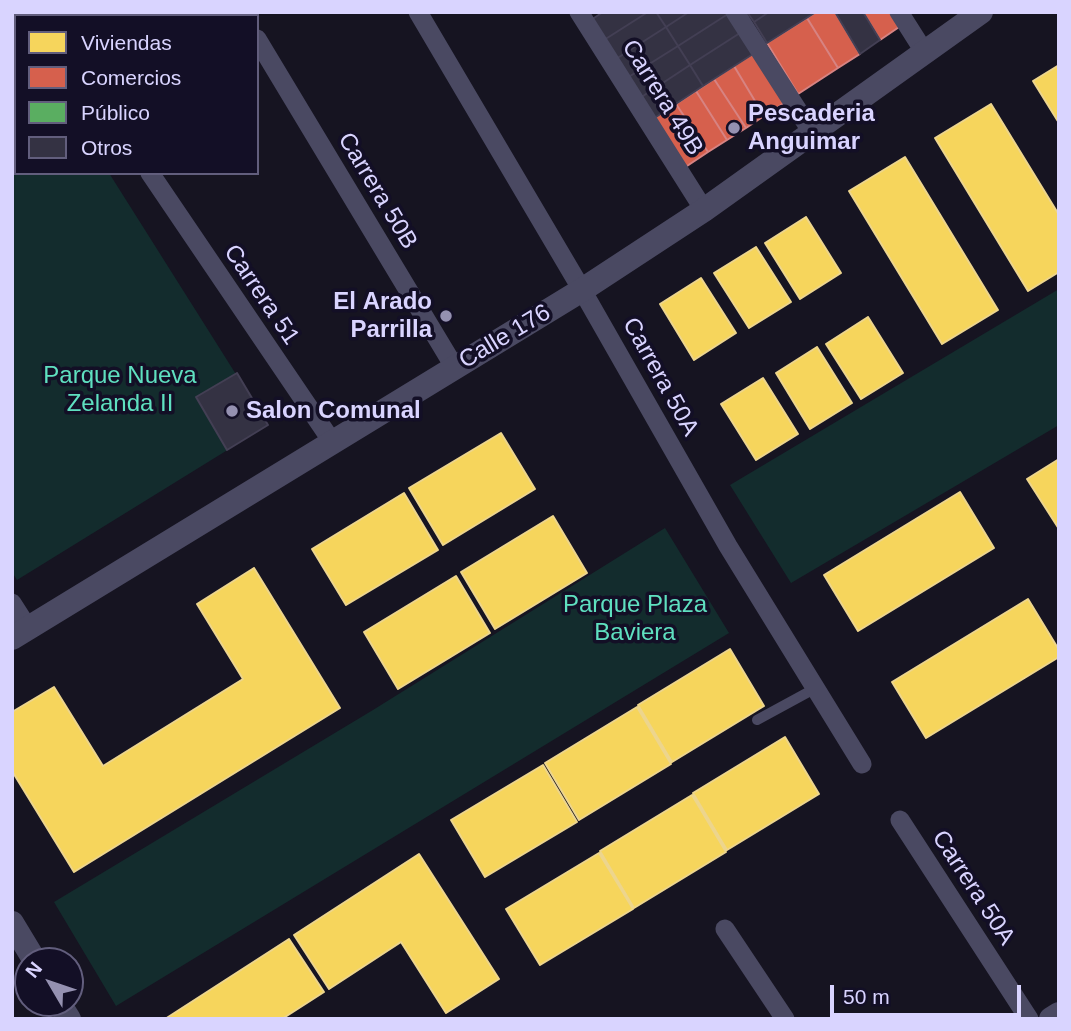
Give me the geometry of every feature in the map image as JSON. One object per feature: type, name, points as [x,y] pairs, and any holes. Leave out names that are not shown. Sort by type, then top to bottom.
[{"type":"street","name":"Carrera 50A","points":[[418,12],[582,290],[728,547],[862,764]]},
{"type":"street","name":"Carrera 49B","points":[[579,12],[704,210]]},
{"type":"street","points":[[736,12],[813,134]]},
{"type":"street","points":[[899,12],[925,52]]},
{"type":"street","name":"Calle 176","points":[[20,633],[582,290],[704,210],[981,12]]},
{"type":"street","name":"Carrera 50B","points":[[259,41],[455,368]]},
{"type":"street","name":"Carrera 51","points":[[151,175],[333,443]]},
{"type":"street","points":[[12,603],[20,633]]},
{"type":"street","name":"Carrera 50A","points":[[900,820],[1029,1019]]},
{"type":"street","points":[[12,923],[26,947]]},
{"type":"street","points":[[725,929],[785,1019]]},
{"type":"street","points":[[1051,1019],[1059,1014]]},
{"type":"lane","points":[[757,720],[814,689]]},
{"type":"green space","name":"Parque Nueva Zelanda II","points":[[14,145],[14,175],[110,175],[268,425],[17,580],[12,572]]},
{"type":"green space","points":[[1059,289],[1059,425],[791,583],[730,485]]},
{"type":"green space","name":"Parque Plaza Baviera","points":[[665,528],[729,633],[116,1006],[84,952],[84,947],[81,947],[54,902],[373,710]]},
{"type":"building: Viviendas","points":[[1059,65],[1059,123],[1033,81]]},
{"type":"building: Viviendas","points":[[991,104],[1059,215],[1059,272],[1028,291],[935,138]]},
{"type":"building: Viviendas","points":[[905,157],[998,310],[942,344],[849,191]]},
{"type":"building: Viviendas","points":[[806,217],[841,273],[800,299],[765,243]]},
{"type":"building: Viviendas","points":[[756,247],[791,302],[749,328],[714,273]]},
{"type":"building: Viviendas","points":[[701,278],[736,333],[694,360],[660,304]]},
{"type":"building: Viviendas","points":[[868,317],[903,373],[861,399],[826,344]]},
{"type":"building: Viviendas","points":[[817,347],[852,403],[810,429],[776,373]]},
{"type":"building: Viviendas","points":[[763,378],[798,434],[756,460],[721,404]]},
{"type":"building: Viviendas","points":[[501,433],[535,489],[443,545],[409,488]]},
{"type":"building: Viviendas","points":[[1059,459],[1059,529],[1027,479]]},
{"type":"building: Viviendas","points":[[960,492],[994,548],[858,631],[824,575]]},
{"type":"building: Viviendas","points":[[404,493],[438,550],[346,605],[312,549]]},
{"type":"building: Viviendas","points":[[553,516],[587,573],[495,629],[461,572]]},
{"type":"building: Viviendas","points":[[254,568],[340,708],[74,872],[12,771],[12,712],[54,687],[103,766],[243,679],[197,604]]},
{"type":"building: Viviendas","points":[[456,576],[490,633],[398,689],[364,632]]},
{"type":"building: Viviendas","points":[[1028,599],[1059,650],[1059,657],[926,738],[892,682]]},
{"type":"building: Viviendas","points":[[730,649],[764,706],[672,762],[638,705]]},
{"type":"building: Viviendas","points":[[637,707],[671,764],[579,820],[545,763]]},
{"type":"building: Viviendas","points":[[785,737],[819,794],[727,850],[693,793]]},
{"type":"building: Viviendas","points":[[543,765],[577,822],[485,877],[451,820]]},
{"type":"building: Viviendas","points":[[692,795],[726,852],[634,908],[600,851]]},
{"type":"building: Viviendas","points":[[599,853],[633,909],[540,965],[506,909]]},
{"type":"building: Viviendas","points":[[419,854],[499,979],[446,1013],[401,942],[329,989],[294,935]]},
{"type":"building: Viviendas","points":[[289,939],[324,992],[282,1019],[165,1019]]},
{"type":"building: Comercios","points":[[816,12],[835,12],[860,54],[838,68],[807,18]]},
{"type":"building: Comercios","points":[[863,12],[898,12],[905,23],[880,40]]},
{"type":"building: Comercios","points":[[807,18],[838,68],[798,94],[767,43]]},
{"type":"building: Comercios","points":[[753,54],[784,103],[764,116],[734,66]]},
{"type":"building: Comercios","points":[[734,66],[764,116],[746,128],[714,79]]},
{"type":"building: Comercios","points":[[714,79],[746,128],[727,140],[696,91]]},
{"type":"building: Comercios","points":[[696,91],[727,140],[708,152],[676,104]]},
{"type":"building: Comercios","points":[[676,104],[708,152],[684,168],[653,119]]},
{"type":"building: Público","points":[[12,19],[14,145],[12,146]]},
{"type":"building: Otros","points":[[603,12],[648,12],[604,40],[591,20]]},
{"type":"building: Otros","points":[[648,12],[656,12],[666,27],[616,59],[604,40]]},
{"type":"building: Otros","points":[[656,12],[689,12],[666,27]]},
{"type":"building: Otros","points":[[689,12],[728,14],[678,46],[666,27]]},
{"type":"building: Otros","points":[[747,12],[769,12],[754,22]]},
{"type":"building: Otros","points":[[769,12],[816,12],[767,43],[754,22]]},
{"type":"building: Otros","points":[[835,12],[863,12],[880,40],[860,54]]},
{"type":"building: Otros","points":[[728,14],[740,33],[690,65],[678,46]]},
{"type":"building: Otros","points":[[666,27],[678,46],[627,78],[616,59]]},
{"type":"building: Otros","points":[[740,33],[753,54],[703,86],[690,65]]},
{"type":"building: Otros","points":[[678,46],[690,65],[640,98],[627,78]]},
{"type":"building: Otros","points":[[690,65],[703,86],[653,119],[640,98]]},
{"type":"building: Otros","name":"Salon Comunal","points":[[237,373],[268,425],[227,450],[196,397]]},
{"type":"place","name":"Pescaderia Anguimar","points":[[734,128]]},
{"type":"place","name":"El Arado Parrilla","points":[[446,316]]},
{"type":"place","name":"Salon Comunal","points":[[232,411]]}]
